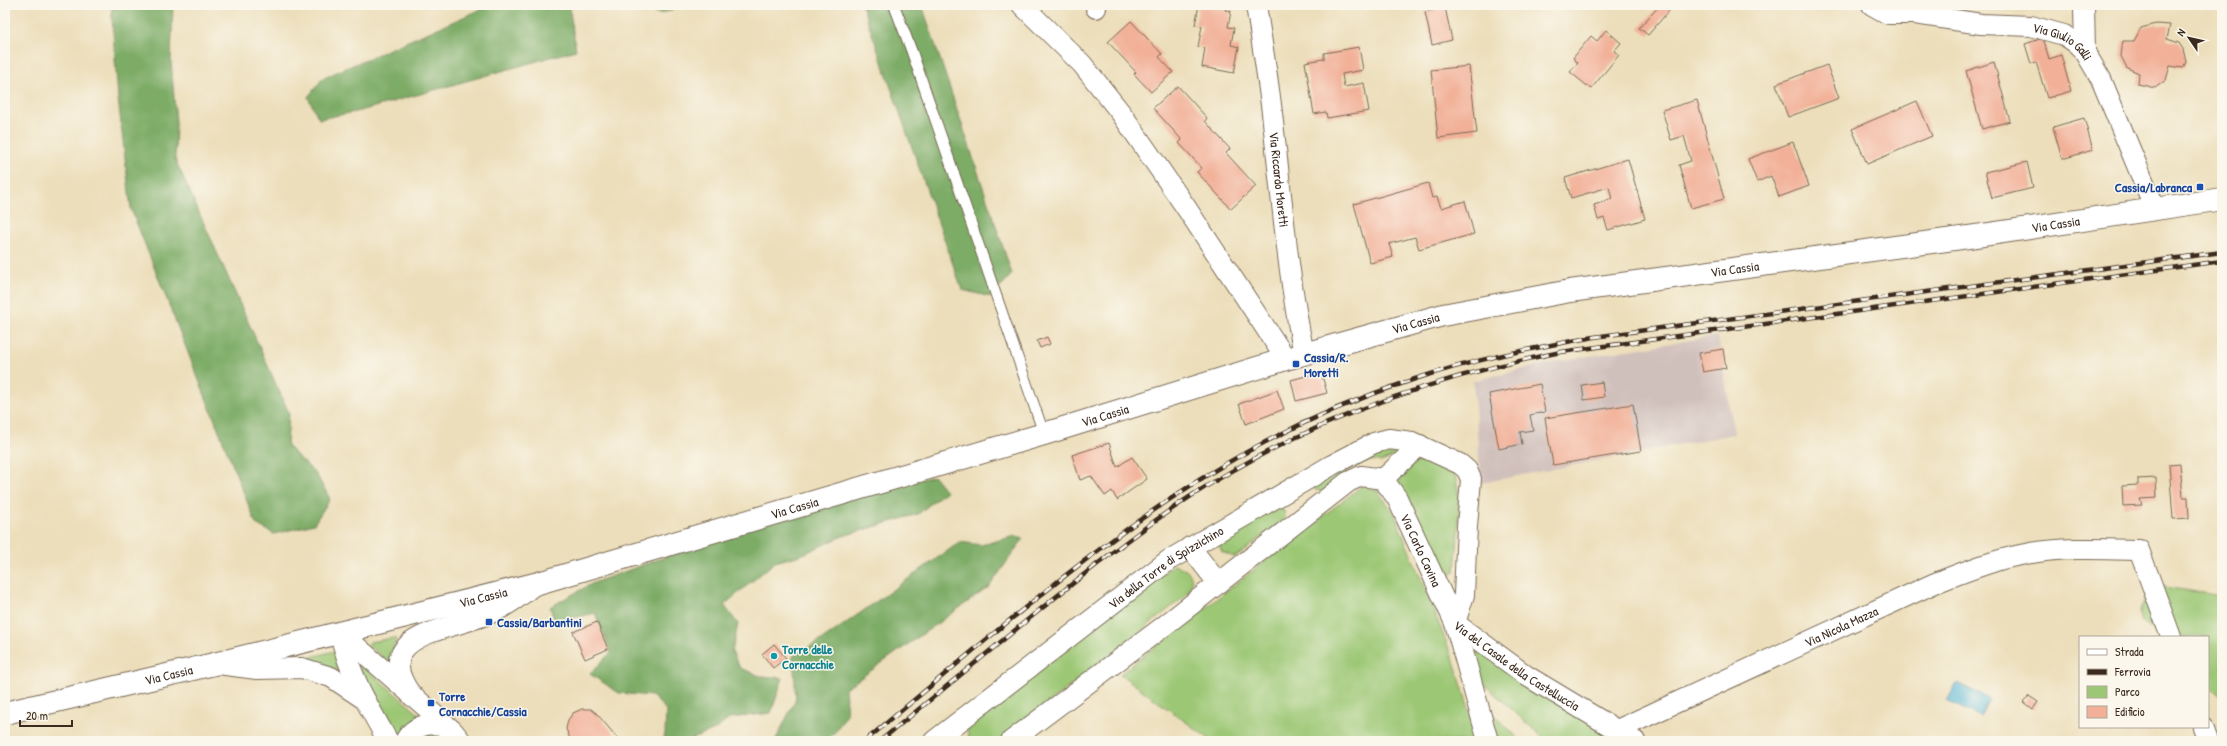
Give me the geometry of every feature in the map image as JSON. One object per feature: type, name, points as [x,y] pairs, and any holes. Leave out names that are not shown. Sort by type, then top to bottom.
[{"type":"main road","name":"Via Cassia","points":[[5,713],[214,664],[535,584],[1044,434],[1295,357],[1438,316],[1570,291],[1976,236],[2222,199]]},
{"type":"street","points":[[1022,5],[1082,64],[1121,113],[1187,209],[1295,357]]},
{"type":"street","name":"Via Riccardo Moretti","points":[[1256,5],[1273,122],[1283,227],[1293,302],[1295,357]]},
{"type":"street","name":"Via Giulio Galli","points":[[1872,5],[1888,14],[1915,14],[1958,21],[2031,26],[2064,35],[2085,52],[2101,79],[2155,209]]},
{"type":"street","points":[[2084,5],[2085,52]]},
{"type":"street","name":"Via della Torre di Spizzichino","points":[[942,739],[1146,577],[1190,547],[1286,491],[1374,443],[1389,439],[1402,440],[1420,445]]},
{"type":"street","points":[[1011,741],[1164,626],[1299,518],[1348,482],[1361,476],[1383,479],[1420,445]]},
{"type":"street","name":"Via del Casale della Castelluccia","points":[[1420,445],[1460,464],[1467,470],[1471,479],[1466,526],[1464,595],[1456,623],[1527,676],[1635,741]]},
{"type":"street","name":"Via Carlo Cavina","points":[[1383,479],[1396,498],[1456,623],[1488,741]]},
{"type":"street","points":[[1286,491],[1299,518]]},
{"type":"street","points":[[1190,547],[1218,583]]},
{"type":"street","name":"Via Nicola Mazza","points":[[1617,730],[1935,583],[1977,567],[2025,554],[2073,548],[2139,550],[2171,636]]},
{"type":"street","points":[[412,696],[402,682],[398,668],[401,655],[411,642],[427,633],[495,612],[518,598],[535,584]]},
{"type":"street","points":[[340,632],[457,736]]},
{"type":"street","points":[[340,632],[346,659],[364,699],[388,741]]},
{"type":"street","points":[[214,664],[257,669],[302,668],[331,677],[364,699]]},
{"type":"street","points":[[405,741],[415,730],[424,725],[439,725],[457,736]]},
{"type":"street","points":[[2203,728],[2208,741]]},
{"type":"lane","points":[[894,5],[912,52],[1044,434]]},
{"type":"shaded area","points":[[1718,336],[1734,434],[1481,483],[1473,381],[1558,361]]},
{"type":"green space","points":[[111,5],[173,5],[171,61],[176,122],[175,159],[289,413],[287,446],[316,474],[330,499],[314,524],[274,534],[256,524],[131,209],[118,98]]},
{"type":"green space","points":[[491,5],[569,5],[576,50],[360,111],[319,119],[308,97],[323,78]]},
{"type":"green space","points":[[637,5],[686,5],[660,14]]},
{"type":"green space","points":[[862,5],[922,5],[1012,274],[991,297],[962,290]]},
{"type":"green space","points":[[1399,446],[1400,454],[1381,462],[1366,462],[1358,465],[1322,492],[1314,489],[1313,485],[1362,456]]},
{"type":"green space","points":[[1427,459],[1448,467],[1455,477],[1458,488],[1459,518],[1455,572],[1450,575],[1444,572],[1400,487],[1399,475],[1416,462]]},
{"type":"green space","points":[[934,476],[946,491],[918,514],[843,536],[801,555],[775,562],[724,605],[738,624],[732,652],[740,668],[760,676],[783,678],[771,713],[730,718],[715,730],[687,741],[661,741],[665,735],[666,710],[652,696],[619,693],[590,674],[611,652],[595,613],[555,622],[550,607],[593,583],[781,515]]},
{"type":"green space","points":[[1363,485],[1378,491],[1394,513],[1454,661],[1479,741],[1212,741],[1120,674]]},
{"type":"green space","points":[[1276,506],[1284,511],[1285,517],[1282,521],[1239,555],[1234,557],[1222,552],[1219,545],[1220,537]]},
{"type":"green space","points":[[1015,536],[1023,539],[989,587],[845,689],[847,714],[834,733],[824,741],[775,741],[796,699],[793,656],[825,638],[960,542],[981,545]]},
{"type":"green space","points":[[1174,565],[1186,570],[1191,577],[1191,586],[1184,597],[1000,741],[971,741],[968,735],[968,726],[971,717]]},
{"type":"green space","points":[[2159,586],[2222,596],[2222,698],[2209,685],[2209,636],[2158,636],[2143,622],[2140,610],[2145,598]]},
{"type":"green space","points":[[393,638],[396,639],[396,641],[388,661],[367,645],[370,642]]},
{"type":"green space","points":[[1468,645],[1621,741],[1546,741],[1483,683]]},
{"type":"green space","points":[[335,651],[340,668],[339,671],[310,662],[311,657]]},
{"type":"green space","points":[[356,660],[421,717],[396,741]]},
{"type":"green space","points":[[1486,707],[1521,741],[1495,741]]},
{"type":"green space","points":[[426,733],[441,734],[450,741],[413,741]]},
{"type":"water","points":[[1957,683],[1989,699],[1980,717],[1947,701]]},
{"type":"building","points":[[1199,5],[1226,5],[1225,10],[1231,11],[1228,27],[1234,28],[1231,45],[1239,47],[1234,73],[1202,67],[1205,48],[1198,47],[1202,26],[1195,25]]},
{"type":"building","points":[[1660,5],[1674,5],[1648,35],[1639,28]]},
{"type":"building","points":[[1828,5],[1839,5],[1831,10]]},
{"type":"building","points":[[1445,7],[1452,40],[1432,45],[1425,12]]},
{"type":"building","points":[[1131,21],[1162,54],[1159,57],[1173,72],[1151,92],[1134,74],[1136,72],[1108,42]]},
{"type":"building","points":[[2156,24],[2170,25],[2167,39],[2179,43],[2183,49],[2186,62],[2183,68],[2170,66],[2166,80],[2155,88],[2138,84],[2139,73],[2127,68],[2121,56],[2123,41],[2134,41],[2141,28]]},
{"type":"building","points":[[1606,30],[1621,43],[1614,51],[1619,55],[1591,89],[1570,72],[1578,63],[1573,58],[1591,36],[1597,41]]},
{"type":"building","points":[[2043,38],[2049,59],[2061,55],[2071,91],[2047,98],[2036,62],[2031,64],[2025,44]]},
{"type":"building","points":[[1359,47],[1363,70],[1342,74],[1344,87],[1364,83],[1369,111],[1327,118],[1326,112],[1314,114],[1305,62],[1324,59],[1324,53]]},
{"type":"building","points":[[1994,62],[2010,121],[1982,129],[1966,71]]},
{"type":"building","points":[[1827,65],[1839,98],[1788,117],[1776,84]]},
{"type":"building","points":[[1469,66],[1477,133],[1438,138],[1431,70]]},
{"type":"building","points":[[1178,86],[1207,118],[1205,121],[1230,149],[1226,153],[1256,186],[1231,209],[1197,172],[1202,168],[1179,143],[1182,140],[1153,108]]},
{"type":"building","points":[[1697,100],[1724,199],[1691,208],[1679,165],[1691,161],[1684,136],[1671,140],[1662,110]]},
{"type":"building","points":[[1917,101],[1932,136],[1867,164],[1852,129]]},
{"type":"building","points":[[2084,118],[2093,150],[2062,159],[2053,127]]},
{"type":"building","points":[[1793,142],[1809,186],[1779,197],[1771,176],[1757,182],[1748,159]]},
{"type":"building","points":[[1628,159],[1645,219],[1608,230],[1604,218],[1598,220],[1594,205],[1612,199],[1609,187],[1571,198],[1565,178]]},
{"type":"building","points":[[2027,162],[2033,188],[1992,198],[1985,172]]},
{"type":"building","points":[[1428,183],[1432,198],[1437,197],[1441,208],[1465,201],[1474,234],[1419,249],[1415,237],[1389,244],[1393,257],[1370,263],[1354,204]]},
{"type":"building","points":[[1047,337],[1050,344],[1040,348],[1037,341]]},
{"type":"building","points":[[1723,349],[1726,368],[1703,372],[1699,353]]},
{"type":"building","points":[[1321,372],[1327,393],[1296,401],[1291,380]]},
{"type":"building","points":[[1602,382],[1604,397],[1584,400],[1582,385]]},
{"type":"building","points":[[1540,384],[1545,412],[1530,415],[1533,430],[1520,432],[1522,444],[1499,449],[1489,394]]},
{"type":"building","points":[[1277,390],[1284,409],[1246,424],[1239,404]]},
{"type":"building","points":[[1633,404],[1641,451],[1553,465],[1545,418]]},
{"type":"building","points":[[1109,443],[1117,467],[1132,457],[1147,479],[1117,500],[1112,491],[1105,496],[1091,476],[1080,480],[1072,455]]},
{"type":"building","points":[[2180,464],[2183,497],[2188,497],[2189,518],[2173,519],[2169,465]]},
{"type":"building","points":[[2156,478],[2157,498],[2140,499],[2142,505],[2123,506],[2122,486],[2138,485],[2138,479]]},
{"type":"building","points":[[597,622],[608,649],[585,659],[573,632]]},
{"type":"building","name":"Torre delle Cornacchie","points":[[774,644],[786,658],[773,668],[762,654]]},
{"type":"building","points":[[2029,696],[2038,702],[2033,709],[2024,702]]},
{"type":"building","points":[[582,709],[591,709],[597,714],[620,741],[571,741],[566,729],[568,720],[573,713]]},
{"type":"railway","points":[[865,741],[1030,603],[1159,506],[1228,462],[1253,448],[1305,422],[1385,389],[1457,366],[1525,350],[1594,337],[2222,252]]},
{"type":"railway","points":[[880,741],[1031,617],[1129,539],[1170,510],[1234,470],[1278,446],[1369,406],[1464,375],[1561,352],[2222,261]]},
{"type":"place","name":"Cassia/Labranca","points":[[2200,187]]},
{"type":"place","name":"Cassia/R. Moretti","points":[[1296,364]]},
{"type":"place","name":"Cassia/Barbantini","points":[[489,622]]},
{"type":"place","name":"Torre delle Cornacchie","points":[[774,656]]},
{"type":"place","name":"Torre Cornacchie/Cassia","points":[[431,703]]}]
